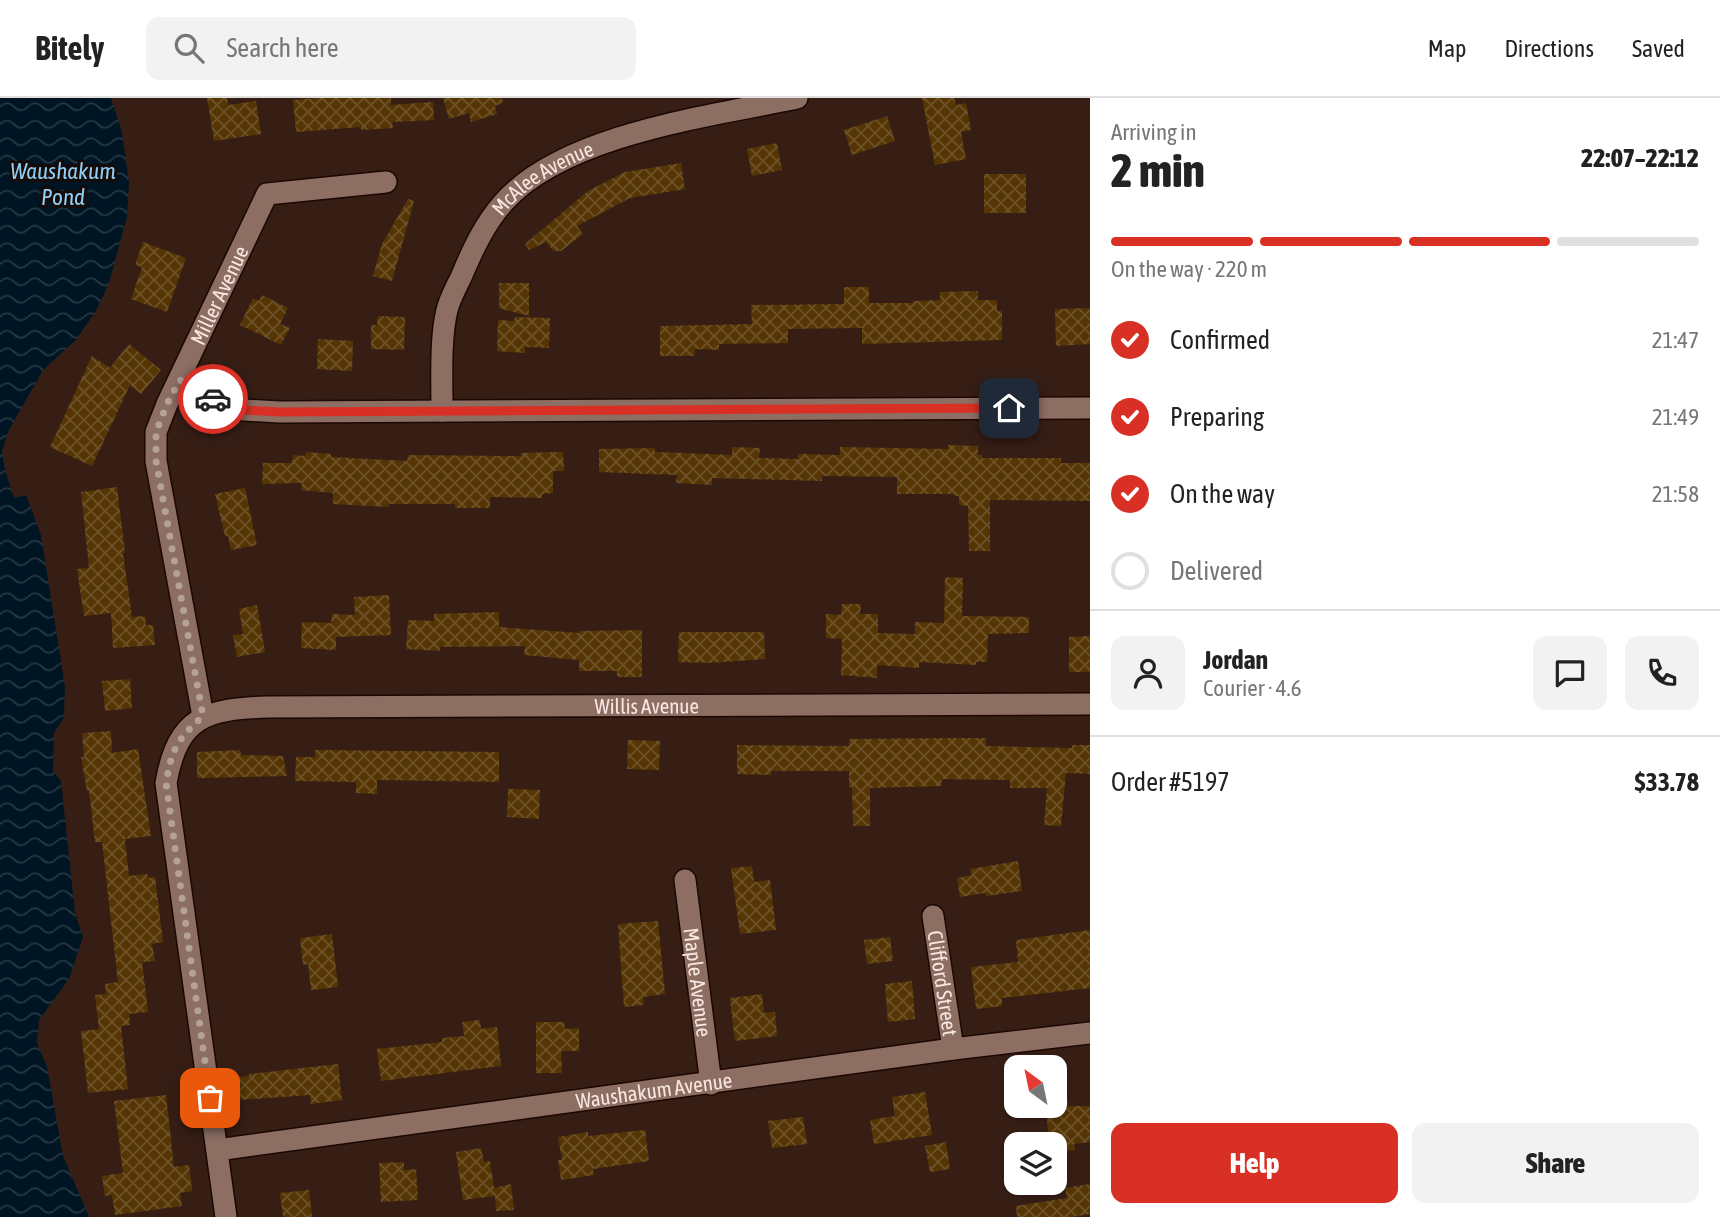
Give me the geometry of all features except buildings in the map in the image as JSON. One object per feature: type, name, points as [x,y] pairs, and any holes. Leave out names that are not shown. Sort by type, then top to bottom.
[{"type":"street","name":"McAlee Avenue","points":[[442,411],[447,310],[475,243],[505,201],[533,177],[607,141],[646,130],[797,98]]},
{"type":"street","name":"Miller Avenue","points":[[203,716],[156,461],[156,432],[267,194],[386,182]]},
{"type":"street","points":[[180,380],[213,399],[244,410],[279,412],[1090,408]]},
{"type":"street","name":"Willis Avenue","points":[[203,716],[234,708],[268,707],[1090,704]]},
{"type":"street","points":[[203,716],[182,734],[171,757],[166,783],[226,1217]]},
{"type":"street","name":"Maple Avenue","points":[[685,880],[711,1084]]},
{"type":"street","name":"Clifford Street","points":[[933,916],[953,1049]]},
{"type":"street","name":"Waushakum Avenue","points":[[217,1150],[953,1049],[1090,1033]]},
{"type":"water","name":"Waushakum Pond","points":[[0,98],[111,98],[122,132],[129,183],[127,217],[109,283],[96,311],[75,341],[43,370],[8,432],[2,451],[14,498],[26,495],[41,535],[65,687],[64,717],[54,733],[53,771],[61,781],[75,913],[83,937],[69,979],[39,1020],[37,1043],[47,1067],[63,1156],[89,1217],[0,1217]]},
{"type":"way so far","points":[[210,1098],[166,783],[171,757],[182,734],[203,716],[156,461],[156,432],[180,380],[213,399]]},
{"type":"route","points":[[213,399],[244,410],[279,412],[1009,408]]}]
